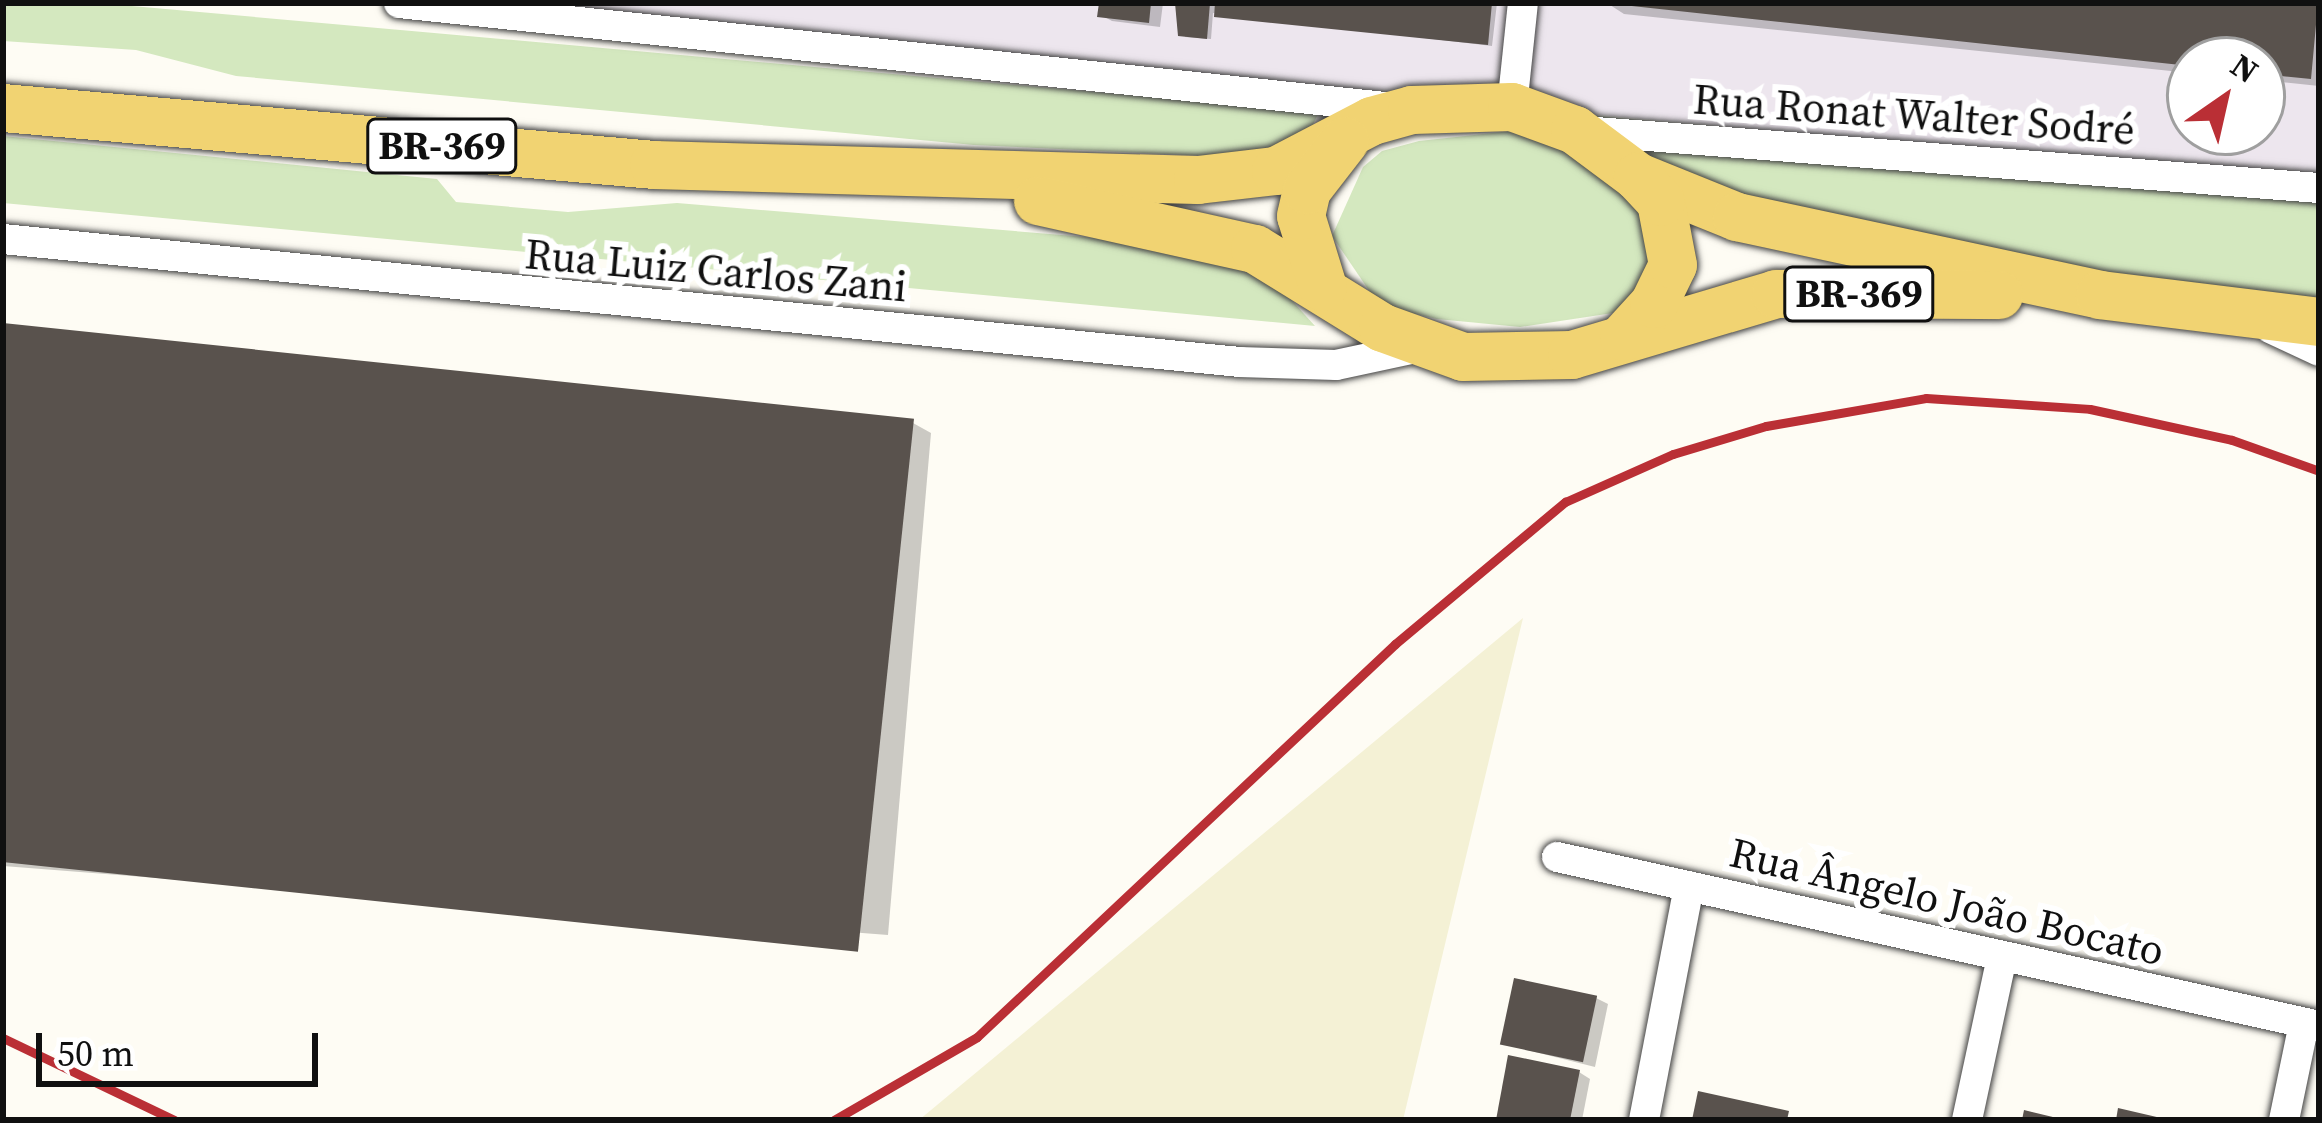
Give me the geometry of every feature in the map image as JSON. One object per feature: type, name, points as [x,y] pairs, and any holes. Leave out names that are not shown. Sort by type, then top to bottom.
[{"type":"main road","name":"BR-369","points":[[3,108],[654,165],[1198,180],[1276,171],[1349,138],[1372,121],[1412,110],[1512,107],[1575,130],[1638,177],[1737,218],[2100,296],[2319,322]]},
{"type":"main road","points":[[1323,287],[1301,216],[1307,190],[1349,138]]},
{"type":"main road","name":"BR-369","points":[[881,172],[1168,225],[1255,249],[1421,347],[1512,360],[1572,356],[1776,294],[2100,296]]},
{"type":"main road","points":[[1624,337],[1654,304],[1672,265],[1661,202],[1638,177]]},
{"type":"street","points":[[399,3],[1412,110]]},
{"type":"street","points":[[1512,107],[1523,3]]},
{"type":"street","name":"Rua Ronat Walter Sodré","points":[[1575,130],[2319,188]]},
{"type":"street","name":"Rua Luiz Carlos Zani","points":[[3,239],[1239,362],[1336,365],[1421,347]]},
{"type":"street","points":[[2238,312],[2319,351]]},
{"type":"street","name":"Rua Ângelo João Bocato","points":[[1557,857],[2312,1024]]},
{"type":"street","points":[[1644,1120],[1689,886]]},
{"type":"street","points":[[1967,1120],[2002,957]]},
{"type":"street","points":[[2284,1120],[2312,1024]]},
{"type":"shaded area","points":[[422,3],[2319,3],[2319,181],[1512,107]]},
{"type":"shaded area","points":[[1523,618],[1403,1120],[919,1120]]},
{"type":"green space","points":[[3,3],[98,3],[1319,112],[1305,141],[1273,159],[974,145],[236,76],[136,50],[3,41]]},
{"type":"green space","points":[[1512,107],[2319,191],[2319,314],[1752,212]]},
{"type":"green space","points":[[1511,131],[1537,135],[1643,197],[1656,261],[1635,296],[1613,313],[1520,327],[1437,319],[1393,309],[1372,295],[1332,236],[1363,167],[1382,151],[1419,141]]},
{"type":"green space","points":[[3,136],[437,179],[456,202],[568,212],[677,203],[1183,245],[1258,263],[1315,326],[3,203]]},
{"type":"building","points":[[1099,3],[1151,3],[1149,23],[1097,17]]},
{"type":"building","points":[[1175,3],[1210,3],[1207,39],[1178,36]]},
{"type":"building","points":[[1215,3],[1492,3],[1488,45],[1214,17]]},
{"type":"building","points":[[1604,3],[2318,3],[2311,79],[2286,76],[2286,36],[2166,36],[2166,63]]},
{"type":"building","points":[[3,323],[914,419],[858,952],[3,862]]},
{"type":"building","points":[[1514,978],[1597,996],[1583,1062],[1500,1045]]},
{"type":"building","points":[[1508,1055],[1580,1070],[1570,1120],[1496,1120]]},
{"type":"building","points":[[1698,1091],[1789,1111],[1787,1120],[1692,1120]]},
{"type":"building","points":[[2118,1108],[2161,1118],[2161,1120],[2116,1120]]},
{"type":"building","points":[[2024,1110],[2057,1118],[2057,1120],[2022,1120]]},
{"type":"railway","points":[[834,1120],[977,1037],[1395,644],[1565,502],[1673,454],[1766,426],[1926,398],[2090,409],[2232,440],[2319,471]]},
{"type":"railway","points":[[3,1038],[174,1120]]}]
